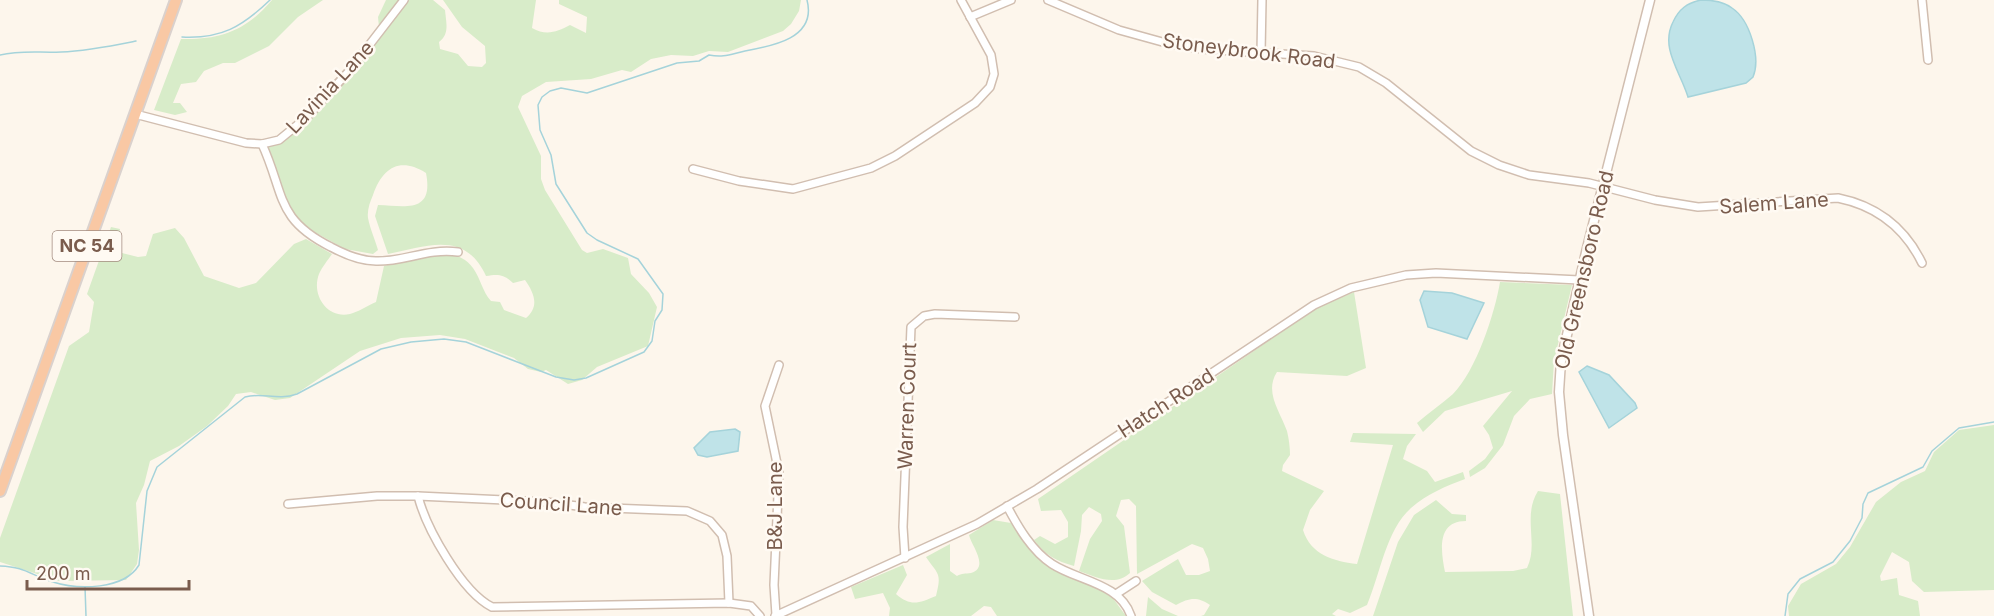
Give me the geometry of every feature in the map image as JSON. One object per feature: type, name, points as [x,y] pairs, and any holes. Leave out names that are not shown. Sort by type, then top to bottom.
[{"type":"highway","name":"NC 54","points":[[0,491],[176,0]]},
{"type":"street","name":"Lavinia Lane","points":[[262,144],[279,140],[307,117],[350,70],[404,0]]},
{"type":"street","points":[[693,169],[739,181],[793,189],[871,168],[888,160],[975,103],[990,87],[994,74],[993,62],[961,0]]},
{"type":"street","points":[[970,17],[1011,0]]},
{"type":"street","name":"Stoneybrook Road","points":[[1048,0],[1147,39],[1194,48],[1330,58],[1359,68],[1386,83],[1458,143],[1485,159],[1529,175],[1602,187]]},
{"type":"street","points":[[1261,53],[1262,0]]},
{"type":"street","name":"Old Greensboro Road","points":[[1589,616],[1563,435],[1559,392],[1561,361],[1579,280],[1650,0]]},
{"type":"street","points":[[1922,0],[1928,60]]},
{"type":"street","points":[[135,114],[246,143],[262,144],[291,218],[300,230],[337,250],[376,261],[424,251],[458,252]]},
{"type":"street","name":"Salem Lane","points":[[1602,187],[1655,200],[1698,207],[1838,198],[1873,209],[1891,221],[1911,244],[1922,263]]},
{"type":"street","name":"Hatch Road","points":[[775,615],[977,524],[1037,489],[1334,294],[1378,280],[1436,273],[1579,280]]},
{"type":"street","name":"Warren Court","points":[[904,558],[904,480],[911,327],[924,316],[935,314],[1015,317]]},
{"type":"street","name":"B&J Lane","points":[[775,615],[774,585],[779,473],[765,406],[779,365]]},
{"type":"street","name":"Council Lane","points":[[288,504],[377,496],[418,496],[546,502],[585,507],[662,509],[697,514],[717,527],[724,541],[729,603]]},
{"type":"street","points":[[418,496],[428,527],[459,575],[476,597],[492,607],[729,603],[751,606],[760,616]]},
{"type":"street","points":[[1007,506],[1028,540],[1053,565],[1116,594],[1131,616]]},
{"type":"street","points":[[1116,594],[1136,581]]},
{"type":"green space","points":[[272,0],[323,0],[298,17],[269,46],[235,63],[223,63],[204,71],[196,82],[181,84],[173,103],[180,103],[187,112],[175,115],[154,110],[181,39],[208,38],[231,32],[252,19]]},
{"type":"green space","points":[[386,0],[400,0],[379,27],[378,17]]},
{"type":"green space","points":[[409,0],[433,0],[445,10],[446,32],[439,42],[440,49],[458,54],[468,66],[482,67],[486,63],[485,46],[462,27],[443,0],[536,0],[532,28],[542,32],[551,32],[570,25],[586,33],[587,17],[559,4],[559,0],[801,0],[799,11],[791,24],[783,31],[728,52],[709,51],[693,56],[671,55],[651,59],[631,72],[622,70],[591,79],[546,82],[522,96],[518,107],[541,156],[541,179],[545,190],[582,250],[587,253],[603,249],[628,258],[631,274],[649,293],[657,307],[648,346],[597,367],[582,380],[568,384],[546,370],[541,372],[528,369],[514,358],[465,339],[440,335],[401,338],[360,351],[290,398],[275,400],[251,392],[236,394],[228,406],[207,426],[179,446],[150,461],[144,485],[136,503],[139,550],[137,564],[126,580],[59,581],[0,562],[0,538],[69,346],[89,332],[94,302],[87,294],[111,227],[120,229],[118,252],[138,257],[146,256],[153,234],[175,228],[184,238],[204,276],[239,288],[256,283],[294,244],[306,239],[332,254],[319,274],[317,290],[323,304],[328,309],[342,315],[353,313],[376,302],[384,266],[431,254],[455,255],[465,260],[473,268],[491,301],[500,302],[504,310],[526,318],[533,309],[534,299],[525,280],[513,283],[501,275],[486,276],[467,252],[456,247],[431,245],[388,254],[375,216],[378,205],[407,206],[421,201],[426,195],[426,173],[417,168],[400,166],[394,168],[387,172],[377,185],[368,212],[378,250],[373,254],[345,249],[300,224],[291,212],[266,146],[281,143],[309,120]]},
{"type":"green space","points":[[1500,282],[1572,285],[1554,361],[1552,394],[1530,399],[1514,416],[1503,445],[1485,468],[1470,477],[1469,471],[1485,459],[1493,448],[1483,426],[1512,391],[1445,411],[1423,432],[1417,423],[1453,394],[1469,371],[1489,325]]},
{"type":"green space","points":[[1354,292],[1366,368],[1347,376],[1277,372],[1273,379],[1273,394],[1287,431],[1290,446],[1290,455],[1282,471],[1324,491],[1310,510],[1303,530],[1307,539],[1317,551],[1331,559],[1357,564],[1393,445],[1350,442],[1353,433],[1416,434],[1407,446],[1403,459],[1427,471],[1435,482],[1463,472],[1465,479],[1424,499],[1402,517],[1390,540],[1367,605],[1350,613],[1338,609],[1332,614],[1336,616],[1201,616],[1210,605],[1201,600],[1189,600],[1176,605],[1152,592],[1142,581],[1178,559],[1186,575],[1199,575],[1210,571],[1208,559],[1203,548],[1192,544],[1137,574],[1136,506],[1129,499],[1121,500],[1116,516],[1124,526],[1130,573],[1124,577],[1105,580],[1079,571],[1090,539],[1102,521],[1101,514],[1089,507],[1082,515],[1074,566],[1051,557],[1042,550],[1034,540],[1040,536],[1055,544],[1068,537],[1068,522],[1061,510],[1041,511],[1038,499],[1315,309]]},
{"type":"green space","points":[[1994,425],[1994,590],[1924,592],[1912,581],[1909,562],[1892,552],[1880,576],[1881,581],[1897,578],[1899,595],[1918,601],[1920,616],[1789,616],[1788,606],[1801,584],[1836,564],[1850,547],[1876,502],[1901,482],[1925,471],[1934,452],[1959,430]]},
{"type":"green space","points":[[1538,491],[1560,494],[1573,616],[1373,616],[1398,542],[1414,515],[1436,500],[1452,514],[1466,515],[1466,521],[1456,522],[1445,532],[1442,556],[1445,572],[1513,571],[1527,568],[1530,559],[1531,510]]},
{"type":"green space","points":[[993,520],[1011,523],[1035,553],[1112,597],[1126,616],[997,616],[991,607],[984,606],[971,616],[889,616],[890,608],[883,593],[855,599],[851,587],[903,565],[907,575],[896,594],[911,602],[936,596],[938,574],[926,557],[950,544],[950,571],[957,576],[971,573],[979,566],[979,561],[969,535]]},
{"type":"green space","points":[[1148,597],[1162,609],[1178,616],[1146,616]]},
{"type":"water","points":[[1701,0],[1721,2],[1729,6],[1744,21],[1755,50],[1755,69],[1753,77],[1746,83],[1688,97],[1670,50],[1670,32],[1675,17],[1681,10]]},
{"type":"water","points":[[1424,291],[1452,293],[1484,303],[1467,339],[1428,327],[1420,300]]},
{"type":"water","points":[[1587,366],[1609,375],[1637,408],[1609,428],[1579,372]]},
{"type":"water","points":[[735,429],[740,432],[738,451],[707,457],[698,455],[694,448],[710,432]]},
{"type":"waterway","points":[[182,37],[208,36],[230,29],[250,17],[270,0]]},
{"type":"waterway","points":[[0,566],[16,568],[63,585],[100,586],[123,579],[139,565],[147,491],[157,467],[245,397],[258,395],[283,397],[297,394],[381,349],[411,342],[444,339],[466,342],[556,377],[574,380],[586,378],[644,352],[652,341],[655,321],[662,310],[663,294],[638,259],[587,233],[556,184],[551,155],[540,130],[538,105],[542,97],[550,91],[561,88],[587,93],[677,63],[699,61],[709,55],[727,55],[780,43],[799,32],[805,23],[808,13],[807,0]]},
{"type":"waterway","points":[[0,55],[23,52],[80,51],[136,41]]},
{"type":"waterway","points":[[1785,616],[1788,594],[1800,579],[1833,562],[1850,541],[1862,518],[1863,504],[1868,493],[1923,467],[1932,451],[1959,428],[1994,422]]},
{"type":"waterway","points":[[85,587],[86,616]]}]
